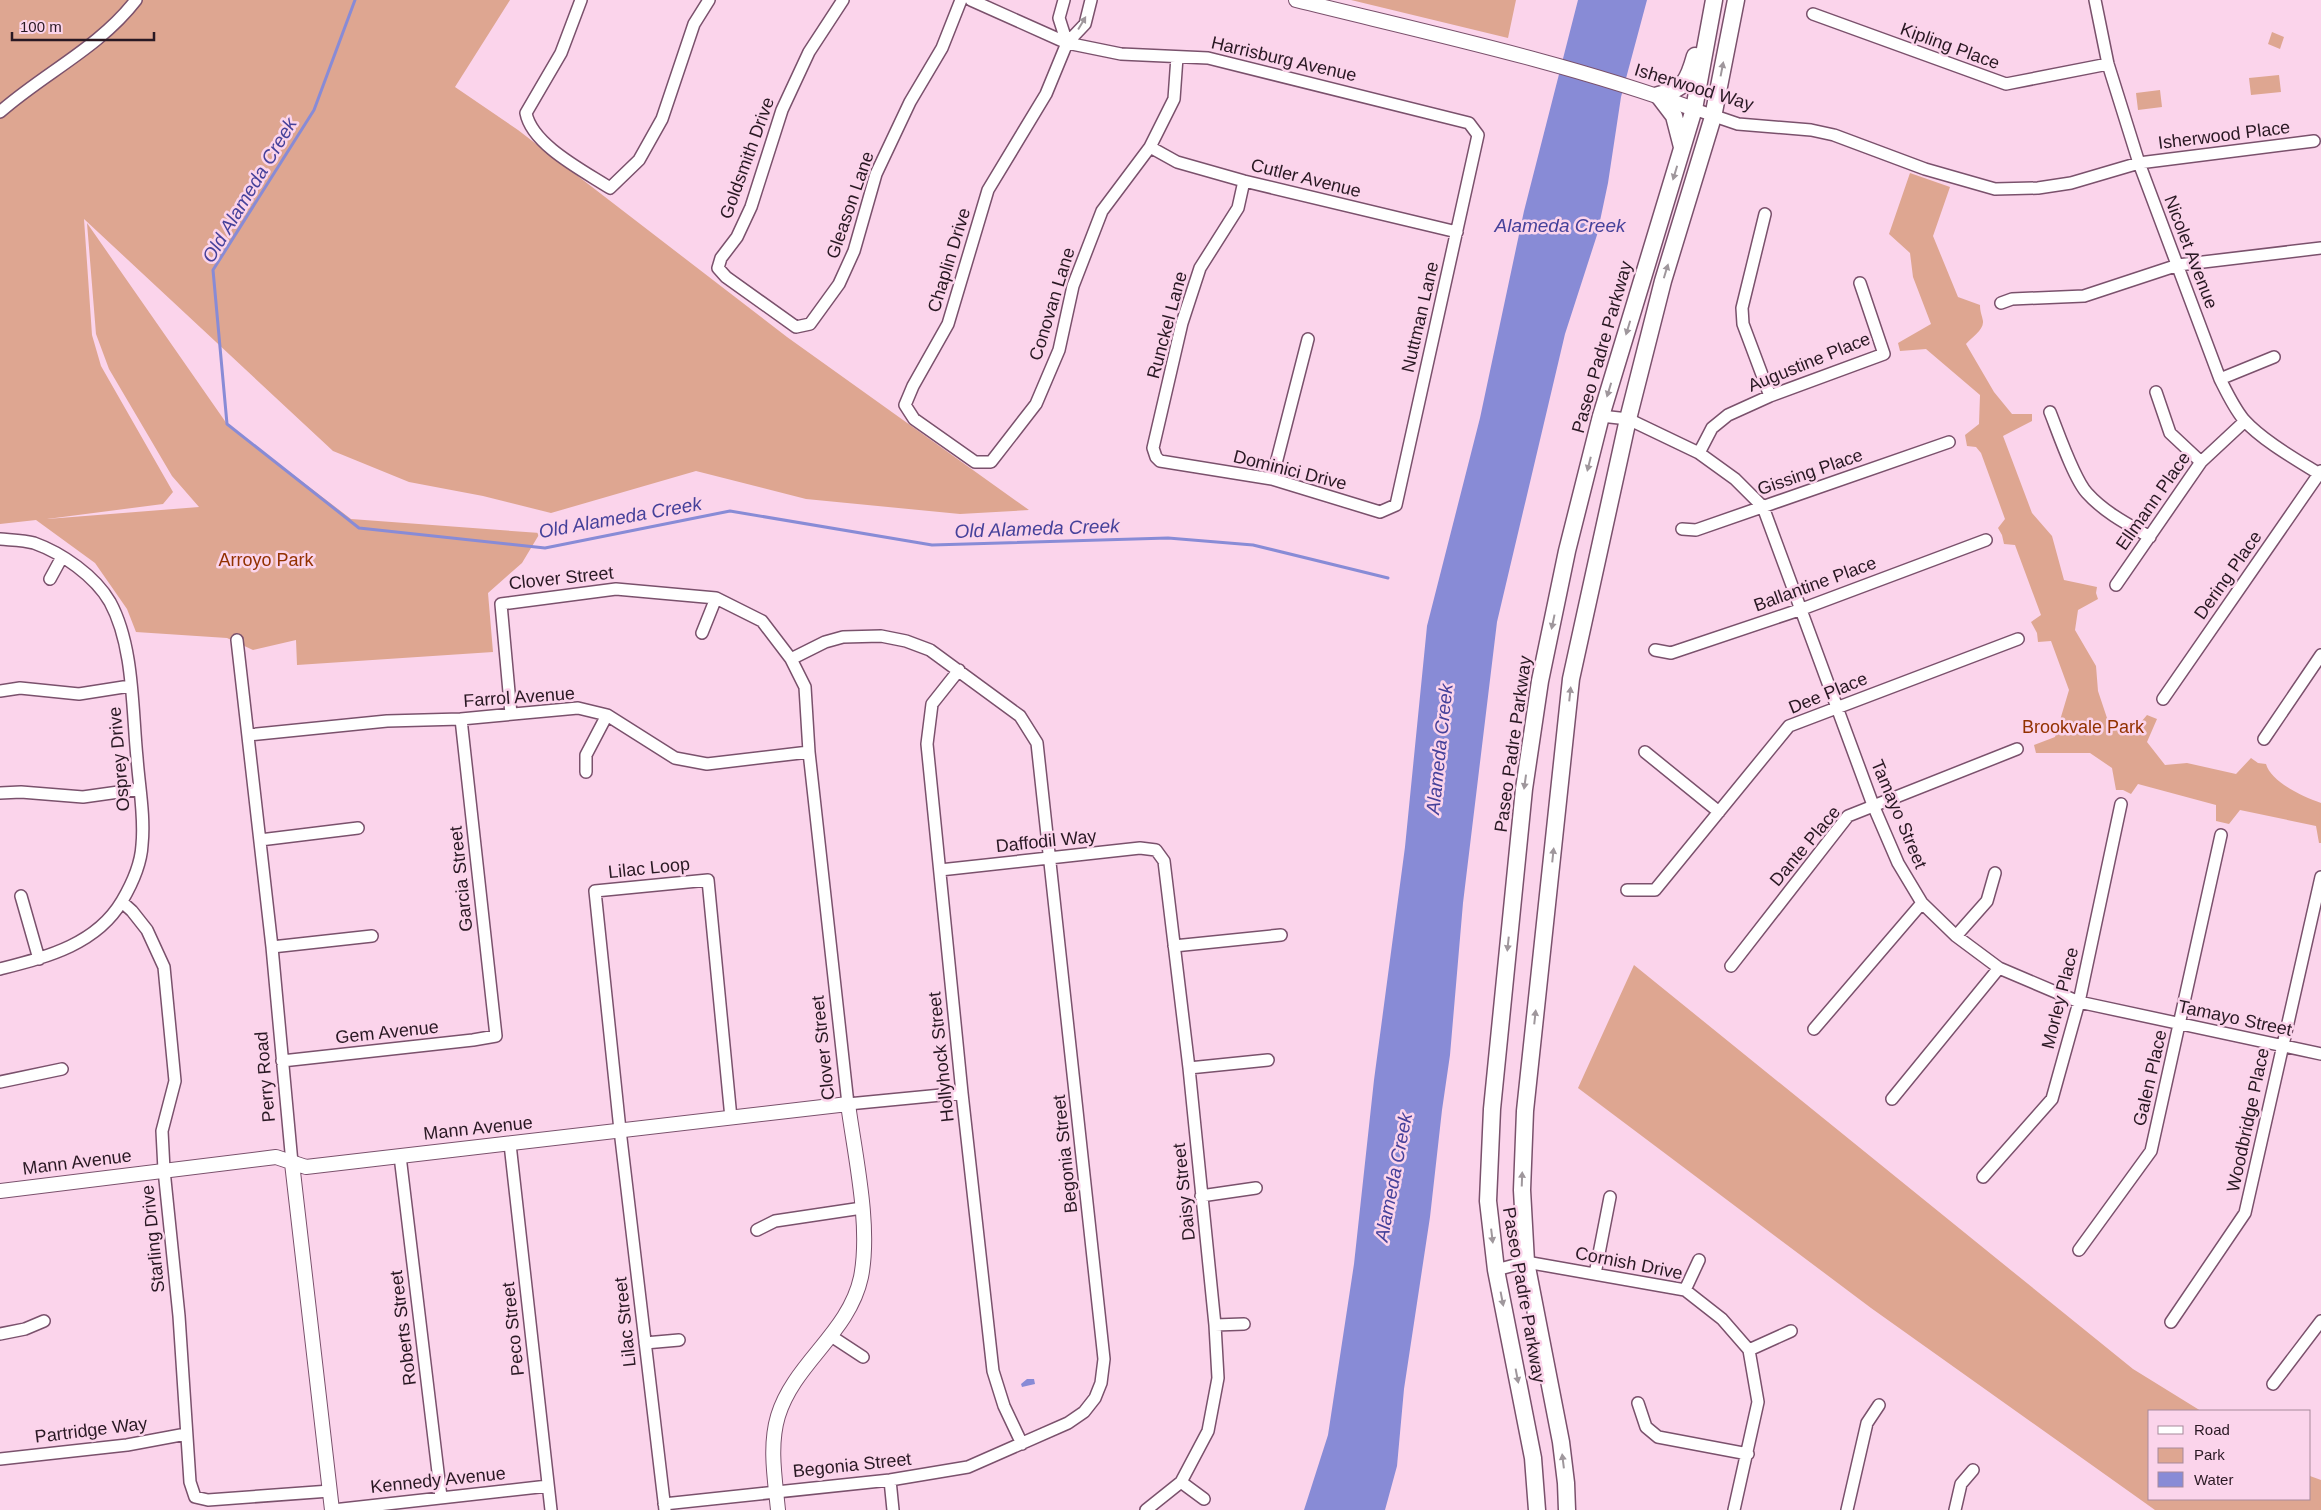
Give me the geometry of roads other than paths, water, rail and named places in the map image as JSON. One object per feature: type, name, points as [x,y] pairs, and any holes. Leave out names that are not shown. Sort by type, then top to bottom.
[{"type":"main road","points":[[1682,149],[1674,116],[1656,95],[1671,92],[1682,86],[1689,76],[1703,26],[1714,0]]},
{"type":"main road","name":"Paseo Padre Parkway","points":[[1537,1510],[1533,1458],[1496,1270],[1488,1201],[1492,1109],[1524,789],[1540,681],[1601,416],[1694,110],[1714,0]]},
{"type":"main road","name":"Paseo Padre Parkway","points":[[1567,1510],[1561,1442],[1526,1262],[1522,1190],[1525,1112],[1571,679],[1628,420],[1663,282],[1712,117],[1736,0]]},
{"type":"street","points":[[0,112],[30,88],[99,39],[136,0]]},
{"type":"street","points":[[581,0],[561,53],[526,113],[528,123],[536,135],[562,157],[610,188],[639,160],[662,119],[694,24],[709,0]]},
{"type":"street","name":"Goldsmith Drive","points":[[796,327],[726,277],[718,268],[721,258],[737,237],[751,207],[782,110],[809,52],[843,0]]},
{"type":"street","name":"Gleason Lane","points":[[796,327],[810,324],[839,284],[854,251],[876,174],[910,102],[942,48],[961,0]]},
{"type":"street","name":"Harrisburg Avenue","points":[[972,0],[1067,42],[1121,54],[1208,58],[1469,122],[1474,128]]},
{"type":"street","points":[[1064,0],[1059,18],[1067,42]]},
{"type":"street","name":"Chaplin Drive","points":[[975,462],[914,419],[905,405],[913,386],[948,324],[988,190],[1046,94],[1067,42],[1085,24],[1091,0]]},
{"type":"street","name":"Isherwood Way","points":[[1296,0],[1544,62],[1656,95],[1712,117],[1738,124],[1811,130],[1834,135],[1925,169],[1995,189],[2038,188],[2071,183],[2139,163]]},
{"type":"street","name":"Nicolet Avenue","points":[[2095,0],[2108,64],[2139,163],[2220,379],[2229,398],[2245,420],[2266,438],[2320,473]]},
{"type":"street","name":"Kipling Place","points":[[1813,14],[2006,84],[2108,64]]},
{"type":"street","name":"Conovan Lane","points":[[975,462],[991,462],[1036,404],[1059,350],[1073,286],[1102,211],[1150,147],[1174,99],[1177,57]]},
{"type":"street","name":"Nuttman Lane","points":[[1387,510],[1396,505],[1478,136],[1474,128]]},
{"type":"street","name":"Isherwood Place","points":[[2139,163],[2314,141]]},
{"type":"street","name":"Cutler Avenue","points":[[1150,147],[1177,162],[1244,181],[1457,232]]},
{"type":"street","name":"Runckel Lane","points":[[1156,457],[1154,448],[1182,323],[1200,268],[1238,208],[1244,181]]},
{"type":"street","points":[[1765,214],[1742,308],[1743,324],[1770,396]]},
{"type":"street","points":[[2001,303],[2012,299],[2055,299],[2084,296],[2178,265],[2321,248]]},
{"type":"street","name":"Augustine Place","points":[[1699,453],[1712,428],[1728,415],[1770,396],[1884,354],[1860,283]]},
{"type":"street","points":[[1272,479],[1308,340]]},
{"type":"street","points":[[2220,379],[2274,357]]},
{"type":"street","points":[[2156,392],[2170,432],[2201,462]]},
{"type":"street","points":[[2050,412],[2085,492],[2116,518],[2150,536]]},
{"type":"street","name":"Tamayo Street","points":[[1601,416],[1628,420],[1699,453],[1735,479],[1763,507],[1873,805],[1898,863],[1922,903],[1956,936],[1999,968],[2079,1002],[2321,1054]]},
{"type":"street","name":"Ellmann Place","points":[[2116,585],[2201,462],[2245,420]]},
{"type":"street","name":"Gissing Place","points":[[1682,529],[1696,530],[1949,442]]},
{"type":"street","name":"Dominici Drive","points":[[1156,457],[1160,461],[1272,479],[1380,512],[1387,510]]},
{"type":"street","name":"Dering Place","points":[[2163,699],[2320,473]]},
{"type":"street","name":"Osprey Drive","points":[[0,539],[33,543],[62,557],[95,581],[110,601],[125,641],[140,789],[142,844],[137,871],[122,902],[107,921],[83,940],[64,950],[39,959],[0,968]]},
{"type":"street","name":"Ballantine Place","points":[[1655,650],[1671,653],[1802,609],[1986,540]]},
{"type":"street","points":[[50,579],[62,557]]},
{"type":"street","name":"Clover Street","points":[[511,714],[501,604],[616,589],[716,598],[762,621],[791,659],[805,687],[809,752],[848,1104],[862,1208],[864,1248],[861,1278],[852,1305],[831,1336],[796,1378],[778,1415],[773,1441],[778,1510]]},
{"type":"street","points":[[702,633],[716,598]]},
{"type":"street","name":"Begonia Street","points":[[665,1507],[776,1490],[890,1480],[968,1467],[1068,1423],[1084,1412],[1095,1398],[1101,1383],[1104,1359],[1037,743],[1020,716],[930,650],[906,641],[881,636],[843,637],[825,642],[791,659]]},
{"type":"street","name":"Dee Place","points":[[1627,890],[1655,890],[1790,726],[2018,639]]},
{"type":"street","name":"Perry Road","points":[[237,640],[272,947],[292,1163],[332,1510]]},
{"type":"street","points":[[2264,739],[2321,655]]},
{"type":"street","name":"Hollyhock Street","points":[[959,670],[932,704],[927,744],[962,1093],[993,1371],[1004,1406],[1022,1444]]},
{"type":"street","points":[[0,691],[20,688],[79,694],[130,686]]},
{"type":"street","name":"Farrol Avenue","points":[[248,735],[387,721],[461,719],[578,708],[607,715],[675,758],[708,764],[809,752]]},
{"type":"street","points":[[586,772],[586,754],[607,715]]},
{"type":"street","name":"Garcia Street","points":[[461,719],[496,1036]]},
{"type":"street","name":"Dante Place","points":[[1731,966],[1848,816],[2017,749]]},
{"type":"street","points":[[1646,752],[1719,812]]},
{"type":"street","points":[[0,793],[21,792],[83,797],[140,789]]},
{"type":"street","name":"Morley Place","points":[[1984,1177],[2052,1099],[2079,1002],[2121,804]]},
{"type":"street","points":[[260,840],[358,828]]},
{"type":"street","name":"Galen Place","points":[[2079,1250],[2151,1151],[2222,835]]},
{"type":"street","name":"Daffodil Way","points":[[940,870],[1140,848],[1156,850]]},
{"type":"street","name":"Daisy Street","points":[[1146,1510],[1181,1482],[1208,1432],[1218,1378],[1215,1325],[1189,1068],[1164,862],[1156,850]]},
{"type":"street","points":[[1956,936],[1987,901],[1995,873]]},
{"type":"street","name":"Woodbridge Place","points":[[2171,1322],[2245,1213],[2321,877]]},
{"type":"street","name":"Lilac Loop","points":[[620,1130],[595,892],[708,880],[731,1118]]},
{"type":"street","points":[[21,896],[39,959]]},
{"type":"street","name":"Starling Drive","points":[[122,902],[147,930],[164,967],[175,1081],[162,1131],[164,1170],[179,1316],[190,1482],[195,1497],[208,1500],[330,1491]]},
{"type":"street","points":[[1814,1029],[1922,903]]},
{"type":"street","points":[[1174,946],[1281,935]]},
{"type":"street","points":[[272,947],[372,936]]},
{"type":"street","points":[[1892,1099],[1999,968]]},
{"type":"street","name":"Gem Avenue","points":[[282,1061],[496,1036]]},
{"type":"street","points":[[1189,1068],[1268,1060]]},
{"type":"street","points":[[0,1082],[62,1069]]},
{"type":"street","name":"Mann Avenue","points":[[0,1191],[276,1157],[306,1168],[620,1130],[962,1093]]},
{"type":"street","name":"Lilac Street","points":[[620,1130],[665,1507]]},
{"type":"street","name":"Peco Street","points":[[510,1144],[550,1510]]},
{"type":"street","name":"Roberts Street","points":[[400,1156],[441,1497]]},
{"type":"street","points":[[1201,1196],[1256,1188]]},
{"type":"street","points":[[1595,1274],[1610,1197]]},
{"type":"street","points":[[757,1230],[775,1221],[862,1208]]},
{"type":"street","points":[[1685,1290],[1699,1260]]},
{"type":"street","name":"Cornish Drive","points":[[1496,1270],[1526,1262],[1685,1290],[1722,1319],[1750,1350]]},
{"type":"street","points":[[0,1334],[25,1329],[44,1320]]},
{"type":"street","points":[[2273,1384],[2321,1321]]},
{"type":"street","points":[[1215,1325],[1244,1324]]},
{"type":"street","points":[[1734,1510],[1748,1454],[1758,1402],[1750,1350],[1791,1331]]},
{"type":"street","points":[[831,1336],[862,1357]]},
{"type":"street","points":[[645,1343],[679,1340]]},
{"type":"street","points":[[1638,1403],[1646,1427],[1658,1437],[1748,1454]]},
{"type":"street","points":[[1847,1510],[1867,1423],[1879,1405]]},
{"type":"street","name":"Partridge Way","points":[[0,1459],[127,1445],[186,1434]]},
{"type":"street","points":[[1955,1510],[1961,1484],[1973,1470]]},
{"type":"street","points":[[890,1480],[894,1510]]},
{"type":"street","points":[[1181,1482],[1204,1499]]},
{"type":"street","name":"Kennedy Avenue","points":[[332,1510],[548,1486]]},
{"type":"water","name":"Alameda Creek","points":[[1578,0],[1647,0],[1621,97],[1608,183],[1597,235],[1565,334],[1497,622],[1463,903],[1450,1055],[1430,1217],[1404,1389],[1397,1466],[1385,1510],[1304,1510],[1328,1435],[1354,1264],[1374,1080],[1405,847],[1427,626],[1480,418],[1524,211]]},
{"type":"water","points":[[1027,1379],[1034,1379],[1035,1384],[1022,1387],[1021,1384]]},
{"type":"waterway","name":"Old Alameda Creek","points":[[355,0],[314,110],[213,270],[227,424],[359,528],[545,548],[730,511],[932,545],[1168,538],[1253,545],[1388,578]]},
{"type":"park label","name":"Arroyo Park","points":[[266,560]]},
{"type":"park label","name":"Brookvale Park","points":[[2083,727]]}]
